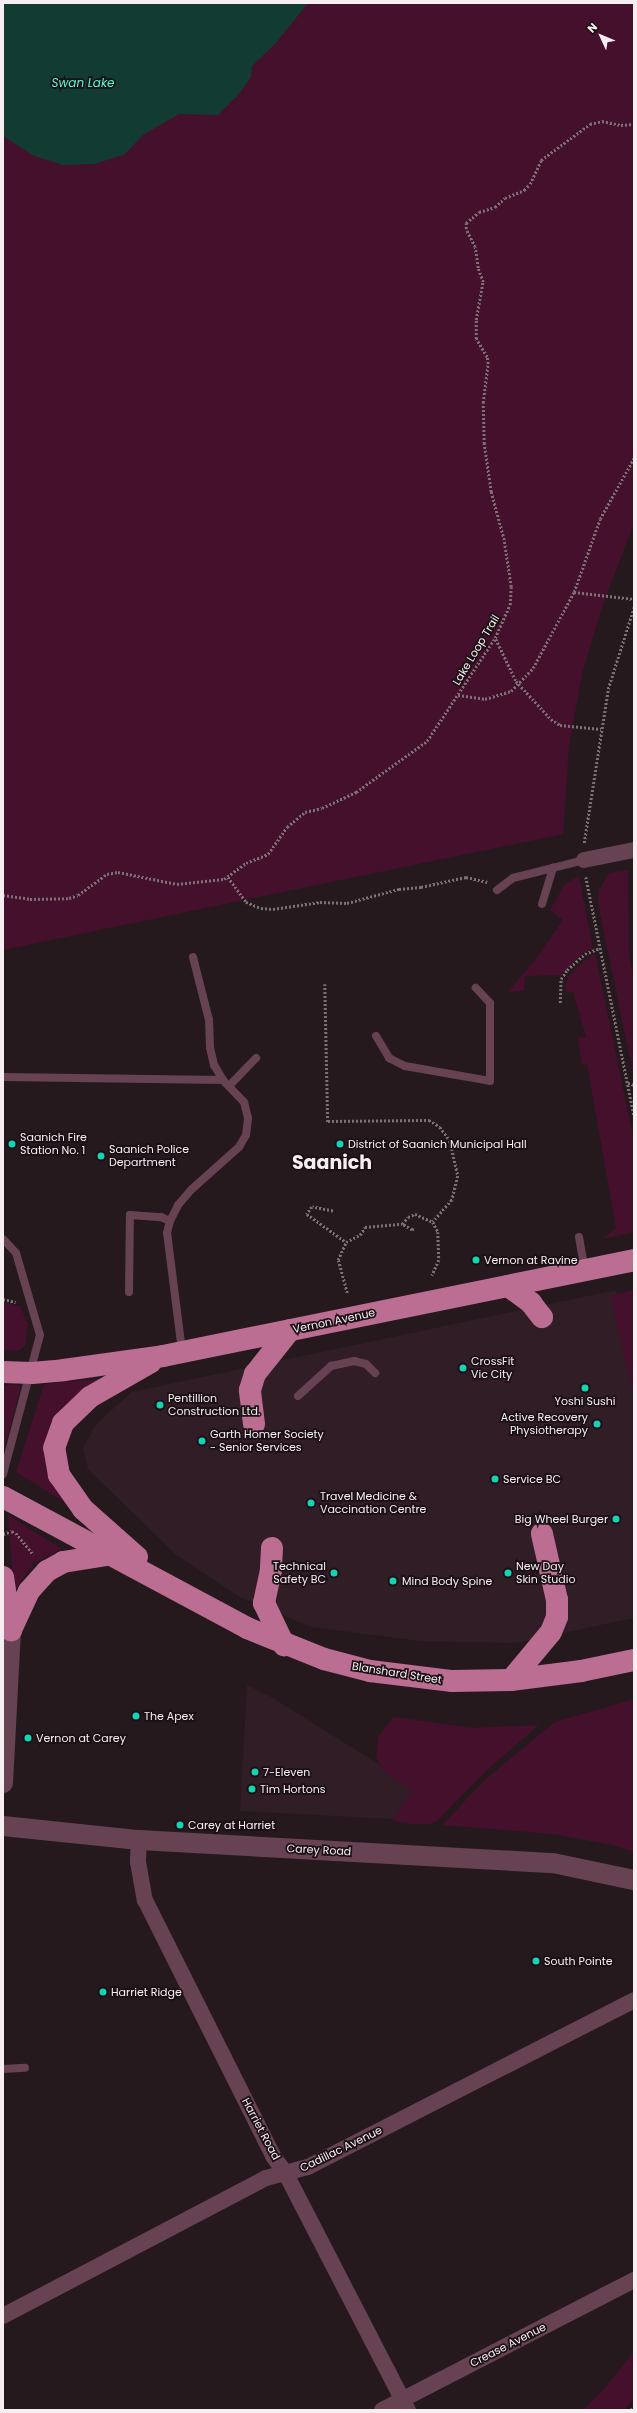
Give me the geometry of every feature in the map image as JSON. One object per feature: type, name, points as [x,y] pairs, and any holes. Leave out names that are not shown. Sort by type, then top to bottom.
[{"type":"highway","name":"Vernon Avenue","points":[[3,1372],[32,1373],[173,1354],[627,1262]]},
{"type":"highway","points":[[508,1286],[531,1302],[542,1317]]},
{"type":"highway","points":[[254,1424],[250,1390],[255,1374],[290,1330]]},
{"type":"highway","points":[[164,1582],[83,1509],[59,1475],[54,1448],[63,1423],[90,1396],[173,1354]]},
{"type":"highway","name":"Blanshard Street","points":[[3,1496],[113,1554],[247,1628],[284,1645],[324,1659],[370,1671],[452,1681],[511,1680],[580,1671],[634,1660]]},
{"type":"highway","points":[[511,1680],[551,1632],[557,1617],[557,1600],[542,1534]]},
{"type":"highway","points":[[272,1548],[264,1603],[284,1645]]},
{"type":"highway","points":[[11,1630],[29,1591],[47,1571],[62,1562],[113,1554]]},
{"type":"highway","points":[[3,1577],[11,1630]]},
{"type":"street","points":[[584,860],[634,850]]},
{"type":"street","points":[[3,1783],[11,1630]]},
{"type":"street","name":"Carey Road","points":[[3,1826],[139,1840],[553,1863],[634,1880]]},
{"type":"street","name":"Harriet Road","points":[[139,1840],[138,1862],[145,1900],[273,2156],[286,2174],[405,2405]]},
{"type":"street","name":"Cadillac Avenue","points":[[3,2316],[266,2178],[308,2167],[634,2000]]},
{"type":"street","name":"Crease Avenue","points":[[382,2410],[405,2405],[634,2280]]},
{"type":"lane","points":[[498,889],[513,878],[584,860]]},
{"type":"lane","points":[[542,904],[553,868]]},
{"type":"lane","points":[[173,1354],[167,1233],[170,1221],[178,1205],[192,1189],[227,1160],[246,1135],[248,1118],[244,1102],[223,1080],[214,1065],[210,1047],[209,1020],[193,957]]},
{"type":"lane","points":[[376,1036],[389,1058],[405,1066],[490,1082],[490,1003],[476,988]]},
{"type":"lane","points":[[229,1086],[256,1058]]},
{"type":"lane","points":[[3,1077],[223,1080]]},
{"type":"lane","points":[[130,1292],[130,1215],[161,1217],[170,1221]]},
{"type":"lane","points":[[579,1237],[585,1270]]},
{"type":"lane","points":[[3,1239],[16,1253],[40,1335],[32,1373],[3,1474]]},
{"type":"lane","points":[[298,1396],[331,1366],[354,1361],[366,1364],[375,1373]]},
{"type":"lane","points":[[3,2069],[25,2068]]},
{"type":"path","name":"Lake Loop Trail","points":[[3,895],[30,899],[68,898],[78,895],[108,874],[118,872],[177,884],[208,883],[228,877],[241,866],[268,854],[287,827],[305,812],[315,810],[356,792],[413,753],[427,741],[495,638],[510,605],[511,587],[504,540],[487,470],[483,403],[488,364],[487,357],[476,339],[476,320],[483,282],[478,268],[475,247],[466,223],[479,212],[495,207],[505,198],[524,190],[530,184],[541,160],[590,124],[602,121],[621,125],[634,124]]},
{"type":"path","points":[[458,695],[485,699],[511,691],[519,684],[544,651],[574,592],[600,520],[634,458]]},
{"type":"path","points":[[574,592],[634,599]]},
{"type":"path","points":[[495,638],[509,671],[551,719],[560,725],[600,729]]},
{"type":"path","points":[[228,877],[246,902],[261,908],[273,909],[320,902],[347,903],[398,889],[421,887],[466,877],[476,878],[498,889]]},
{"type":"path","points":[[560,1003],[561,979],[567,970],[585,954],[600,948]]},
{"type":"path","points":[[325,984],[328,1122],[428,1120],[440,1127],[450,1141],[458,1176],[452,1200],[433,1222]]},
{"type":"path","points":[[628,1083],[634,1085]]},
{"type":"path","points":[[333,1211],[312,1207],[307,1214],[346,1242]]},
{"type":"path","points":[[402,1224],[408,1217],[415,1214],[433,1222],[440,1245],[439,1260],[432,1276]]},
{"type":"path","points":[[347,1293],[338,1260],[346,1242],[360,1235],[365,1227],[402,1224],[412,1230],[414,1228]]},
{"type":"path","points":[[3,1299],[11,1300]]},
{"type":"path","points":[[3,1534],[12,1531],[16,1533],[47,1571]]},
{"type":"path","points":[[631,2410],[634,2407]]},
{"type":"shaded area","points":[[3,3],[634,3],[634,523],[600,613],[582,674],[569,746],[563,834],[3,950]]},
{"type":"shaded area","points":[[628,870],[629,956],[634,980],[634,1078],[598,903],[599,890],[609,873]]},
{"type":"shaded area","points":[[579,876],[593,949],[583,953],[561,975],[525,976],[524,991],[508,992],[539,955],[563,920],[550,910],[565,884]]},
{"type":"shaded area","points":[[595,953],[634,1141],[634,1232],[603,1239],[616,1228],[587,1064],[582,1065],[578,1038],[586,1037],[573,992],[566,993],[565,986],[569,976],[578,966]]},
{"type":"shaded area","points":[[616,1290],[634,1377],[634,1618],[515,1643],[421,1641],[311,1627],[240,1597],[174,1553],[88,1469],[83,1447],[97,1423],[132,1392]]},
{"type":"shaded area","points":[[634,1290],[634,1399],[610,1296]]},
{"type":"shaded area","points":[[3,1302],[20,1306],[28,1324],[25,1346],[18,1351],[3,1350]]},
{"type":"shaded area","points":[[101,1379],[52,1423],[74,1508],[16,1472],[44,1384]]},
{"type":"shaded area","points":[[3,1385],[20,1385],[20,1389],[3,1455]]},
{"type":"shaded area","points":[[8,1515],[62,1549],[34,1563],[14,1591]]},
{"type":"shaded area","points":[[247,1685],[271,1697],[436,1800],[430,1821],[240,1811]]},
{"type":"shaded area","points":[[634,1699],[634,1852],[612,1845],[553,1834],[442,1825],[488,1777],[555,1722]]},
{"type":"shaded area","points":[[394,1717],[473,1728],[539,1725],[487,1770],[437,1821],[429,1824],[411,1824],[392,1821],[412,1791],[384,1771],[376,1757],[378,1737]]},
{"type":"shaded area","points":[[634,2352],[634,2399],[625,2409],[583,2410],[603,2390]]},
{"type":"water","name":"Swan Lake","points":[[3,3],[308,3],[275,44],[252,66],[251,77],[239,94],[218,115],[179,114],[143,135],[125,154],[95,164],[63,165],[34,156],[3,136]]},
{"type":"place","name":"Saanich Fire Station No. 1","points":[[12,1144]]},
{"type":"place","name":"District of Saanich Municipal Hall","points":[[340,1144]]},
{"type":"place","name":"Saanich Police Department","points":[[101,1156]]},
{"type":"place","name":"Vernon at Ravine","points":[[476,1260]]},
{"type":"place","name":"CrossFit Vic City","points":[[463,1368]]},
{"type":"place","name":"Yoshi Sushi","points":[[585,1388]]},
{"type":"place","name":"Pentillion Construction Ltd.","points":[[160,1405]]},
{"type":"place","name":"Active Recovery Physiotherapy","points":[[597,1424]]},
{"type":"place","name":"Garth Homer Society - Senior Services","points":[[202,1441]]},
{"type":"place","name":"Service BC","points":[[495,1479]]},
{"type":"place","name":"Travel Medicine & Vaccination Centre","points":[[311,1503]]},
{"type":"place","name":"Big Wheel Burger","points":[[616,1519]]},
{"type":"place","name":"Technical Safety BC","points":[[334,1573]]},
{"type":"place","name":"New Day Skin Studio","points":[[508,1573]]},
{"type":"place","name":"Mind Body Spine","points":[[393,1581]]},
{"type":"place","name":"The Apex","points":[[136,1716]]},
{"type":"place","name":"Vernon at Carey","points":[[28,1738]]},
{"type":"place","name":"7-Eleven","points":[[255,1772]]},
{"type":"place","name":"Tim Hortons","points":[[252,1789]]},
{"type":"place","name":"Carey at Harriet","points":[[180,1825]]},
{"type":"place","name":"South Pointe","points":[[536,1961]]},
{"type":"place","name":"Harriet Ridge","points":[[103,1992]]},
{"type":"district","name":"Saanich","points":[[332,1163]]}]
